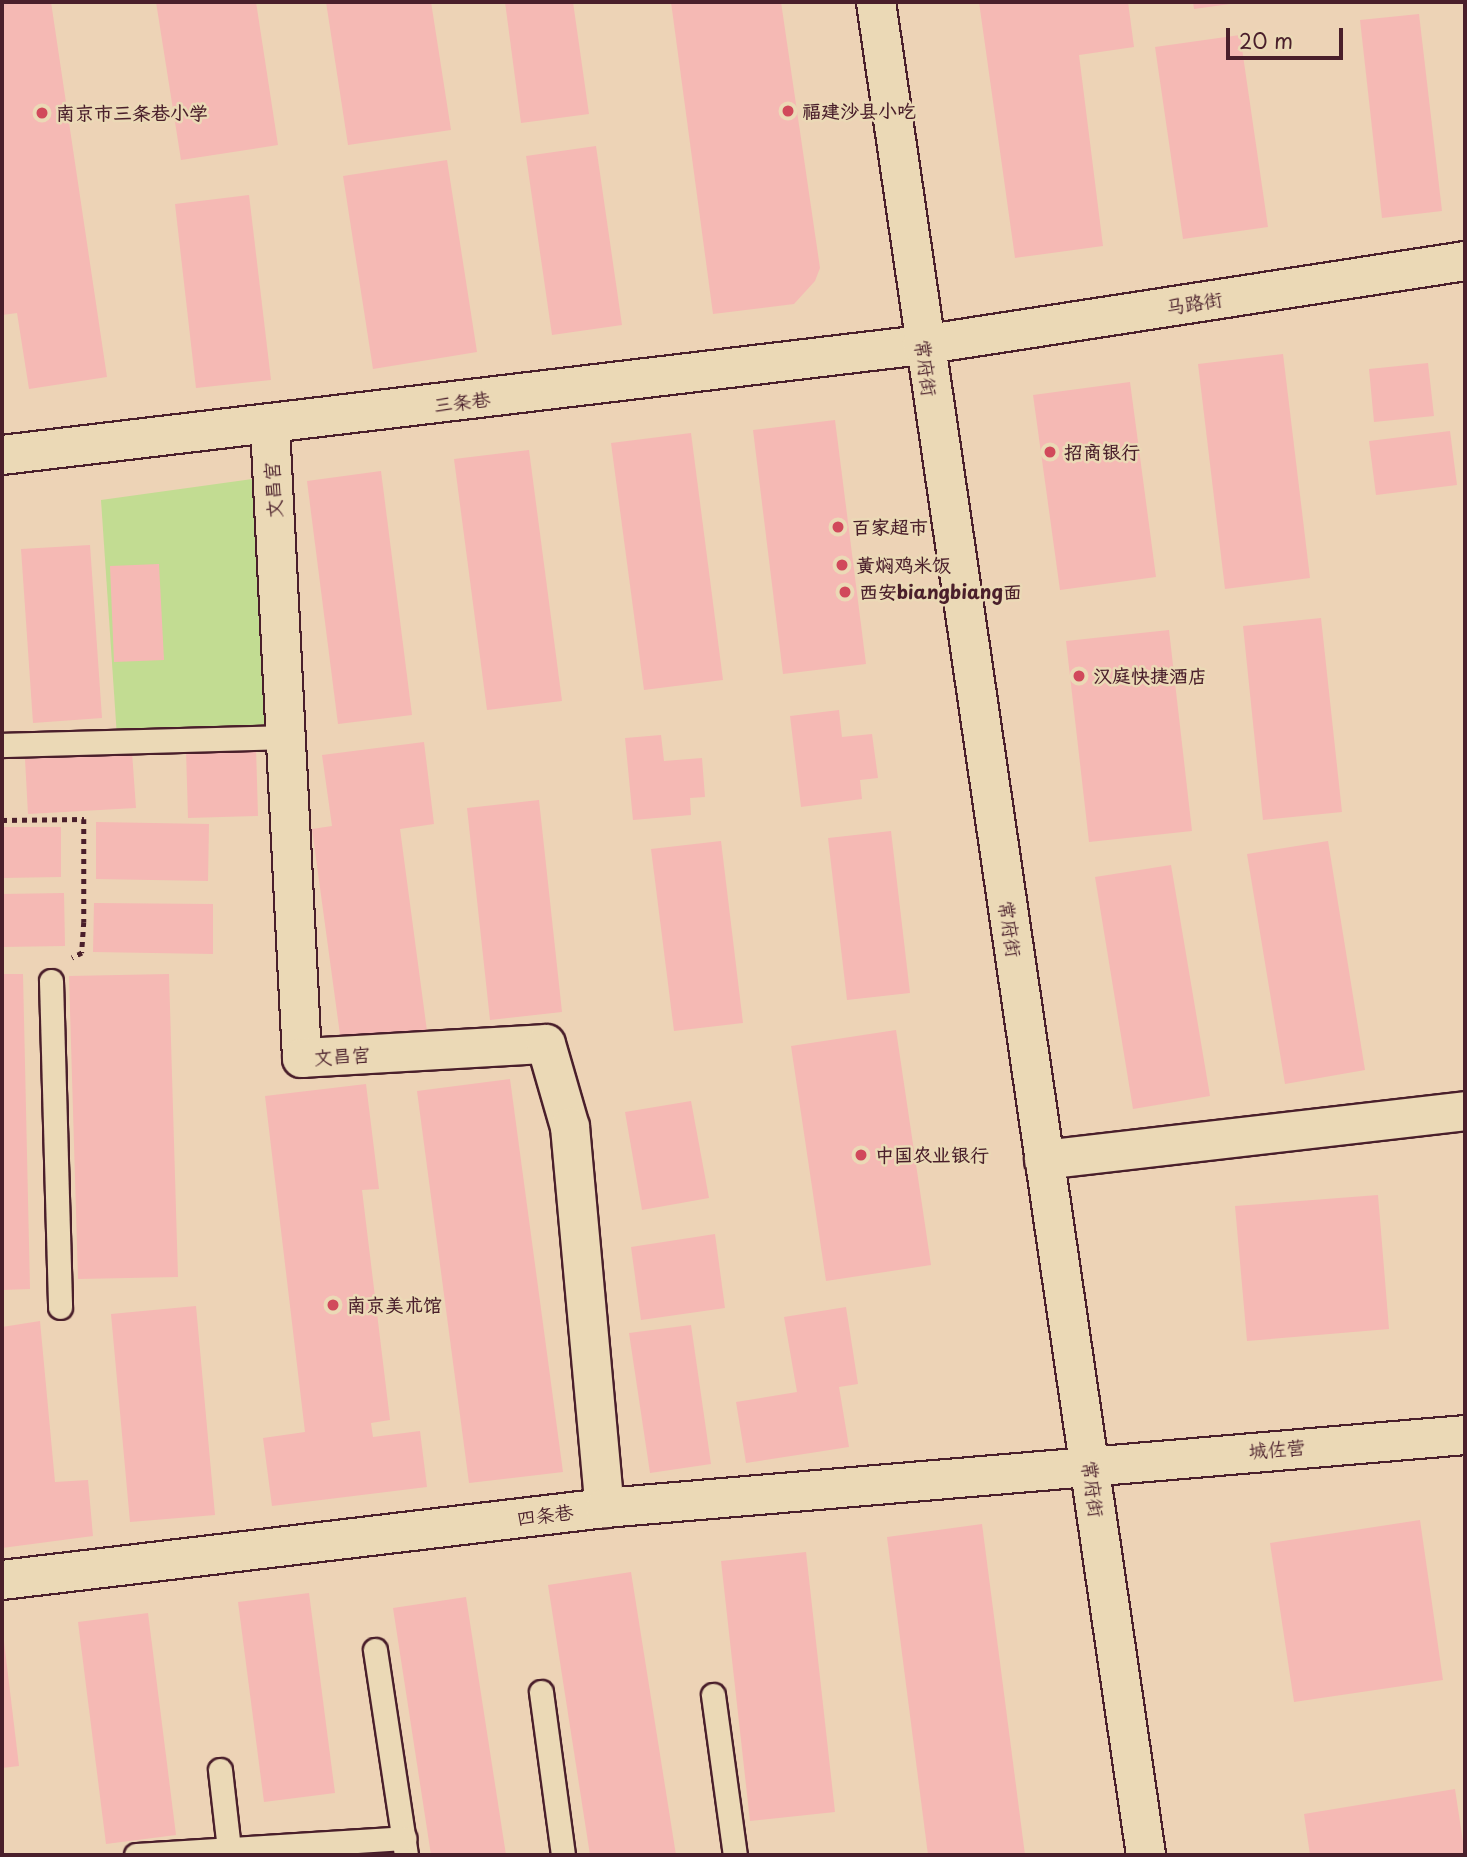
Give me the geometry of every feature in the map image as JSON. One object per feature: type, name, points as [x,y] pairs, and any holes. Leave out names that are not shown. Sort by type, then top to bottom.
[{"type":"street","name":"常府街","points":[[876,2],[922,345],[1146,1855]]},
{"type":"street","name":"马路街","points":[[922,345],[1465,261]]},
{"type":"street","name":"三条巷","points":[[2,456],[270,426],[922,345]]},
{"type":"street","name":"文昌宫","points":[[270,426],[302,1058],[546,1044],[570,1127],[605,1508]]},
{"type":"street","points":[[1044,1160],[1465,1111]]},
{"type":"street","name":"城佐营","points":[[1089,1464],[1465,1435]]},
{"type":"street","name":"四条巷","points":[[2,1580],[605,1508],[1089,1464]]},
{"type":"lane","points":[[2,745],[286,737]]},
{"type":"lane","points":[[51,981],[60,1307]]},
{"type":"lane","points":[[136,1855],[405,1847],[375,1650]]},
{"type":"lane","points":[[541,1692],[563,1855]]},
{"type":"lane","points":[[713,1695],[735,1855]]},
{"type":"lane","points":[[220,1770],[243,1851]]},
{"type":"path","points":[[2,820],[84,819],[82,953],[65,962],[51,981]]},
{"type":"green space","points":[[259,478],[274,728],[117,737],[101,500]]},
{"type":"building","name":"南京市三条巷小学","points":[[2,2],[51,2],[107,377],[29,389],[17,313],[2,315]]},
{"type":"building","points":[[156,2],[256,2],[278,145],[181,160]]},
{"type":"building","points":[[326,2],[431,2],[451,130],[348,145]]},
{"type":"building","points":[[505,2],[573,2],[589,114],[521,123]]},
{"type":"building","points":[[671,2],[781,2],[820,268],[815,281],[794,304],[713,314]]},
{"type":"building","points":[[979,2],[1128,2],[1134,47],[1079,55],[1103,246],[1015,258]]},
{"type":"building","points":[[1193,2],[1237,2],[1237,3],[1194,9]]},
{"type":"building","points":[[1419,14],[1442,211],[1382,218],[1360,20]]},
{"type":"building","points":[[1240,35],[1268,227],[1183,239],[1155,47]]},
{"type":"building","points":[[596,146],[622,325],[552,335],[526,156]]},
{"type":"building","points":[[447,160],[477,352],[373,369],[343,176]]},
{"type":"building","points":[[249,195],[271,380],[196,388],[175,204]]},
{"type":"building","points":[[1283,354],[1310,578],[1225,589],[1198,364]]},
{"type":"building","points":[[1428,363],[1434,416],[1374,422],[1369,369]]},
{"type":"building","points":[[1130,382],[1156,577],[1060,590],[1033,395]]},
{"type":"building","points":[[835,420],[866,664],[783,674],[753,430]]},
{"type":"building","points":[[1450,431],[1457,485],[1376,495],[1369,441]]},
{"type":"building","points":[[691,433],[723,680],[644,690],[611,443]]},
{"type":"building","points":[[529,450],[562,701],[487,710],[454,459]]},
{"type":"building","points":[[381,471],[412,715],[338,724],[307,481]]},
{"type":"building","points":[[90,545],[102,718],[33,723],[21,549]]},
{"type":"building","points":[[159,564],[164,660],[114,662],[110,566]]},
{"type":"building","points":[[1321,618],[1342,812],[1263,820],[1243,626]]},
{"type":"building","points":[[1169,630],[1192,831],[1089,842],[1066,641]]},
{"type":"building","points":[[839,710],[842,737],[872,734],[878,778],[860,780],[862,799],[801,807],[790,716]]},
{"type":"building","points":[[661,735],[664,761],[702,758],[705,797],[690,798],[691,815],[633,820],[625,738]]},
{"type":"building","points":[[424,742],[434,824],[400,829],[427,1031],[341,1042],[312,829],[332,826],[322,755]]},
{"type":"building","points":[[256,747],[258,816],[188,818],[186,750]]},
{"type":"building","points":[[132,752],[136,808],[28,814],[25,759]]},
{"type":"building","points":[[539,800],[562,1012],[490,1020],[467,808]]},
{"type":"building","points":[[96,822],[209,824],[208,881],[96,879]]},
{"type":"building","points":[[2,827],[61,827],[61,877],[2,878]]},
{"type":"building","points":[[891,831],[910,993],[847,1000],[828,838]]},
{"type":"building","points":[[721,841],[743,1023],[674,1031],[651,849]]},
{"type":"building","points":[[1328,841],[1365,1070],[1285,1084],[1247,854]]},
{"type":"building","points":[[1171,865],[1210,1096],[1133,1109],[1095,877]]},
{"type":"building","points":[[64,893],[65,946],[2,947],[2,894]]},
{"type":"building","points":[[94,903],[213,904],[213,954],[93,952]]},
{"type":"building","points":[[2,974],[23,974],[30,1289],[2,1290]]},
{"type":"building","points":[[169,974],[178,1277],[78,1279],[69,976]]},
{"type":"building","name":"中国农业银行","points":[[896,1030],[931,1265],[826,1281],[791,1046]]},
{"type":"building","points":[[510,1079],[563,1472],[469,1483],[417,1091]]},
{"type":"building","name":"南京美术馆","points":[[366,1084],[379,1189],[362,1190],[390,1420],[371,1423],[373,1437],[420,1431],[427,1487],[272,1506],[263,1438],[305,1432],[265,1096]]},
{"type":"building","points":[[691,1101],[709,1198],[642,1210],[625,1112]]},
{"type":"building","points":[[1378,1195],[1389,1329],[1247,1341],[1235,1206]]},
{"type":"building","points":[[715,1234],[725,1308],[641,1320],[631,1247]]},
{"type":"building","points":[[196,1306],[215,1515],[130,1522],[111,1314]]},
{"type":"building","points":[[846,1307],[858,1384],[839,1387],[849,1447],[746,1463],[736,1402],[797,1392],[784,1317]]},
{"type":"building","points":[[40,1321],[55,1482],[88,1480],[93,1536],[2,1548],[2,1327]]},
{"type":"building","points":[[691,1325],[711,1464],[650,1473],[629,1333]]},
{"type":"building","points":[[1420,1520],[1443,1680],[1294,1702],[1270,1543]]},
{"type":"building","points":[[982,1524],[1025,1855],[928,1855],[887,1537]]},
{"type":"building","points":[[806,1552],[835,1812],[750,1821],[721,1561]]},
{"type":"building","points":[[631,1572],[676,1855],[590,1855],[548,1585]]},
{"type":"building","points":[[309,1593],[335,1793],[264,1802],[238,1602]]},
{"type":"building","points":[[466,1597],[506,1855],[431,1855],[393,1608]]},
{"type":"building","points":[[148,1613],[176,1835],[106,1844],[78,1622]]},
{"type":"building","points":[[2,1625],[19,1766],[2,1768]]},
{"type":"building","points":[[1455,1789],[1465,1855],[1310,1855],[1304,1814]]},
{"type":"place","name":"福建沙县小吃","points":[[788,111]]},
{"type":"place","name":"南京市三条巷小学","points":[[42,113]]},
{"type":"place","name":"招商银行","points":[[1050,452]]},
{"type":"place","name":"百家超市","points":[[838,527]]},
{"type":"place","name":"黄焖鸡米饭","points":[[842,565]]},
{"type":"place","name":"西安biangbiang面","points":[[845,592]]},
{"type":"place","name":"汉庭快捷酒店","points":[[1079,676]]},
{"type":"place","name":"中国农业银行","points":[[861,1155]]},
{"type":"place","name":"南京美术馆","points":[[333,1305]]}]
